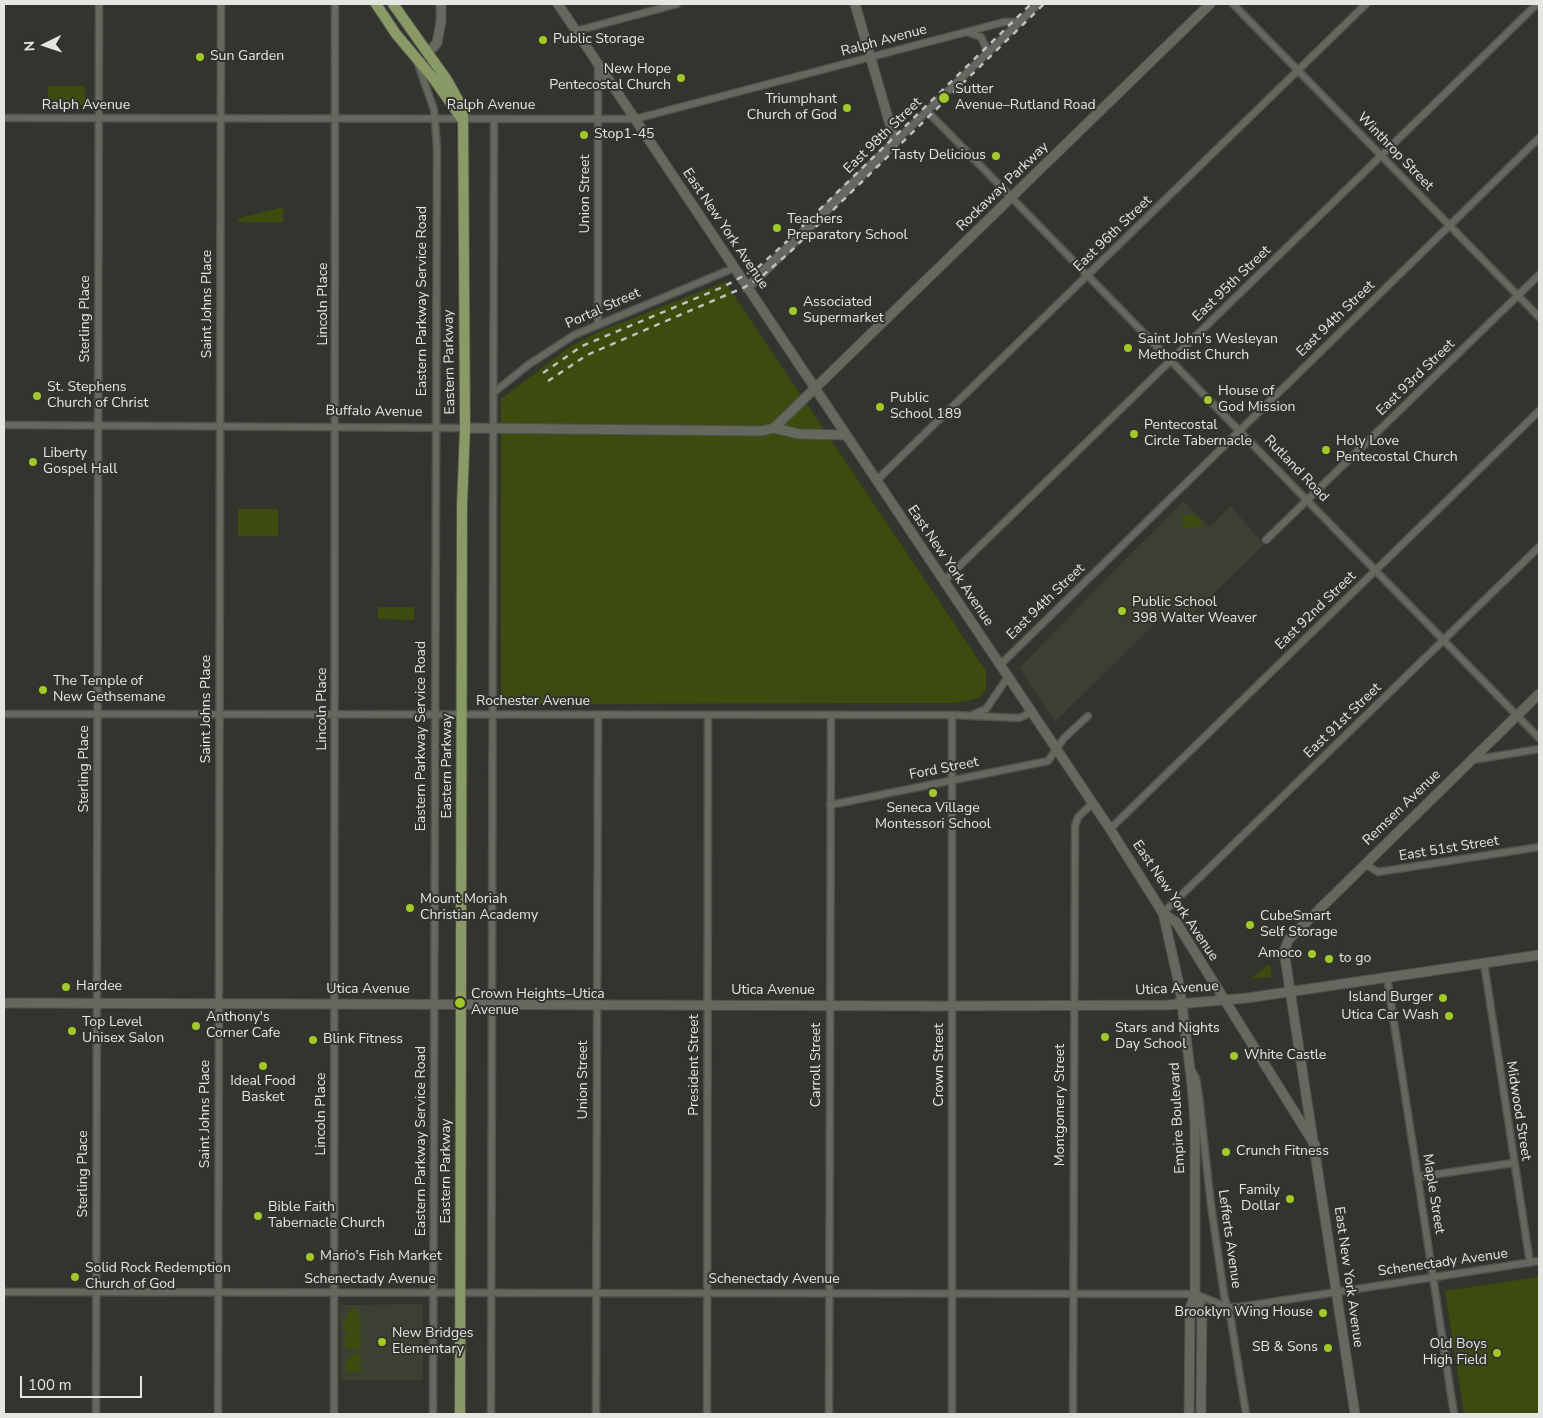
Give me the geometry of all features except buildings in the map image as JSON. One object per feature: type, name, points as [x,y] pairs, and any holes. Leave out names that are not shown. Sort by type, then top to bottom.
[{"type":"main road","points":[[376,4],[396,34],[437,83],[462,119]]},
{"type":"main road","name":"Eastern Parkway","points":[[393,4],[457,96],[463,109],[465,428],[462,715],[460,1414]]},
{"type":"main road","points":[[428,54],[437,44],[441,21],[441,4]]},
{"type":"main road","name":"East New York Avenue","points":[[558,4],[1110,828],[1163,913],[1176,922],[1315,1145]]},
{"type":"main road","points":[[856,4],[895,142]]},
{"type":"main road","name":"Rockaway Parkway","points":[[815,389],[1210,4]]},
{"type":"main road","name":"East 98th Street","points":[[747,288],[895,142]]},
{"type":"main road","points":[[774,428],[815,389]]},
{"type":"main road","name":"Buffalo Avenue","points":[[465,428],[762,431],[774,428],[799,434],[846,435]]},
{"type":"main road","name":"Remsen Avenue","points":[[1286,944],[1539,694]]},
{"type":"main road","name":"Empire Boulevard","points":[[1163,913],[1181,1004],[1195,1123],[1196,1294],[1190,1309],[1189,1414]]},
{"type":"main road","name":"East New York Avenue","points":[[1286,944],[1285,958],[1355,1414]]},
{"type":"main road","name":"Utica Avenue","points":[[4,1003],[952,1006],[1181,1004],[1290,991],[1539,955]]},
{"type":"main road","name":"Empire Boulevard","points":[[1196,1294],[1202,1307],[1201,1414]]},
{"type":"street","name":"Sterling Place","points":[[96,1414],[99,4]]},
{"type":"street","name":"Saint Johns Place","points":[[218,1414],[221,4]]},
{"type":"street","name":"Lincoln Place","points":[[334,1414],[335,4]]},
{"type":"street","points":[[576,31],[677,4]]},
{"type":"street","name":"East 98th Street","points":[[895,142],[1038,4]]},
{"type":"street","name":"Winthrop Street","points":[[1233,4],[1539,317]]},
{"type":"street","name":"East 96th Street","points":[[877,480],[1366,4]]},
{"type":"street","name":"East 95th Street","points":[[944,582],[1537,4]]},
{"type":"street","name":"Ralph Avenue","points":[[4,118],[635,119],[1004,22],[1019,22]]},
{"type":"street","points":[[966,32],[982,37],[988,52]]},
{"type":"street","name":"Eastern Parkway Service Road","points":[[417,60],[429,93],[437,148],[433,1414]]},
{"type":"street","name":"Union Street","points":[[598,65],[598,323]]},
{"type":"street","name":"Rutland Road","points":[[928,112],[1013,196],[1539,738]]},
{"type":"street","points":[[491,1414],[494,119]]},
{"type":"street","name":"East 94th Street","points":[[1000,664],[1539,138]]},
{"type":"street","name":"Portal Street","points":[[493,393],[548,352],[598,323],[734,268]]},
{"type":"street","name":"East 93rd Street","points":[[1266,540],[1539,275]]},
{"type":"street","name":"East 92nd Street","points":[[1110,828],[1539,411]]},
{"type":"street","name":"Buffalo Avenue","points":[[4,425],[465,428]]},
{"type":"street","name":"East 91st Street","points":[[1163,913],[1539,547]]},
{"type":"street","points":[[972,716],[986,708],[1008,677]]},
{"type":"street","name":"Rochester Avenue","points":[[4,714],[952,715],[1019,718],[1032,712]]},
{"type":"street","name":"Union Street","points":[[596,1414],[598,715]]},
{"type":"street","name":"Carroll Street","points":[[829,1414],[831,715]]},
{"type":"street","name":"Crown Street","points":[[952,715],[952,1414]]},
{"type":"street","name":"President Street","points":[[707,1414],[708,716]]},
{"type":"street","points":[[1056,749],[1064,738],[1088,716]]},
{"type":"street","name":"Ford Street","points":[[830,805],[1048,761],[1056,749]]},
{"type":"street","points":[[1471,760],[1539,749]]},
{"type":"street","name":"Montgomery Street","points":[[1073,1414],[1074,826],[1078,817],[1092,803]]},
{"type":"street","name":"East 51st Street","points":[[1365,864],[1378,872],[1539,848]]},
{"type":"street","name":"Midwood Street","points":[[1484,963],[1513,1163],[1530,1263]]},
{"type":"street","name":"Maple Street","points":[[1387,977],[1454,1414]]},
{"type":"street","name":"Lefferts Avenue","points":[[1190,1068],[1196,1078],[1199,1096],[1211,1204],[1246,1414]]},
{"type":"street","points":[[1418,1177],[1513,1163]]},
{"type":"street","name":"Schenectady Avenue","points":[[4,1292],[1196,1294],[1228,1307],[1239,1307],[1539,1261]]},
{"type":"shaded area","name":"Public School 398 Walter Weaver","points":[[1183,501],[1210,527],[1231,506],[1264,545],[1187,619],[1182,614],[1185,611],[1182,608],[1177,612],[1172,607],[1055,722],[1019,668]]},
{"type":"shaded area","name":"New Bridges Elementary","points":[[423,1304],[423,1380],[341,1380],[340,1305]]},
{"type":"green space","points":[[48,86],[85,86],[85,105],[48,105]]},
{"type":"green space","points":[[283,207],[283,222],[239,222],[239,218]]},
{"type":"green space","points":[[725,282],[986,671],[986,689],[979,698],[956,703],[501,704],[501,399],[571,346],[598,332]]},
{"type":"green space","points":[[238,509],[278,509],[278,536],[238,536]]},
{"type":"green space","points":[[1182,515],[1196,515],[1201,521],[1202,527],[1183,528]]},
{"type":"green space","points":[[378,607],[414,607],[414,620],[378,619]]},
{"type":"green space","points":[[1270,964],[1272,977],[1251,979],[1251,978]]},
{"type":"green space","name":"Old Boys High Field","points":[[1539,1277],[1539,1414],[1464,1414],[1445,1291]]},
{"type":"green space","points":[[350,1309],[359,1309],[359,1314],[357,1314],[361,1319],[361,1331],[358,1335],[361,1335],[361,1349],[345,1349],[345,1335],[349,1334],[344,1329],[344,1321]]},
{"type":"green space","points":[[354,1354],[360,1354],[361,1371],[348,1373],[346,1360]]},
{"type":"railway","points":[[543,373],[582,346],[723,287],[756,269],[1031,4]]},
{"type":"railway","points":[[548,381],[587,355],[745,287],[761,277],[790,252],[1044,4]]},
{"type":"place","name":"Public Storage","points":[[543,40]]},
{"type":"place","name":"Sun Garden","points":[[200,57]]},
{"type":"place","name":"New Hope Pentecostal Church","points":[[681,78]]},
{"type":"place","name":"Sutter Avenue–Rutland Road","points":[[944,98]]},
{"type":"place","name":"Triumphant Church of God","points":[[847,108]]},
{"type":"place","name":"Stop1-45","points":[[584,135]]},
{"type":"place","name":"Tasty Delicious","points":[[996,156]]},
{"type":"place","name":"Teachers Preparatory School","points":[[777,228]]},
{"type":"place","name":"Associated Supermarket","points":[[793,311]]},
{"type":"place","name":"Saint John's Wesleyan Methodist Church","points":[[1128,348]]},
{"type":"place","name":"St. Stephens Church of Christ","points":[[37,396]]},
{"type":"place","name":"House of God Mission","points":[[1208,400]]},
{"type":"place","name":"Public School 189","points":[[880,407]]},
{"type":"place","name":"Pentecostal Circle Tabernacle","points":[[1134,434]]},
{"type":"place","name":"Holy Love Pentecostal Church","points":[[1326,450]]},
{"type":"place","name":"Liberty Gospel Hall","points":[[33,462]]},
{"type":"place","name":"Public School 398 Walter Weaver","points":[[1122,611]]},
{"type":"place","name":"The Temple of New Gethsemane","points":[[43,690]]},
{"type":"place","name":"Seneca Village Montessori School","points":[[933,793]]},
{"type":"place","name":"Mount Moriah Christian Academy","points":[[410,908]]},
{"type":"place","name":"CubeSmart Self Storage","points":[[1250,925]]},
{"type":"place","name":"Amoco","points":[[1312,954]]},
{"type":"place","name":"to go","points":[[1329,959]]},
{"type":"place","name":"Hardee","points":[[66,987]]},
{"type":"place","name":"Island Burger","points":[[1443,998]]},
{"type":"place","name":"Crown Heights–Utica Avenue","points":[[460,1003]]},
{"type":"place","name":"Utica Car Wash","points":[[1449,1016]]},
{"type":"place","name":"Anthony's Corner Cafe","points":[[196,1026]]},
{"type":"place","name":"Top Level Unisex Salon","points":[[72,1031]]},
{"type":"place","name":"Stars and Nights Day School","points":[[1105,1037]]},
{"type":"place","name":"Blink Fitness","points":[[313,1040]]},
{"type":"place","name":"White Castle","points":[[1234,1056]]},
{"type":"place","name":"Ideal Food Basket","points":[[263,1066]]},
{"type":"place","name":"Crunch Fitness","points":[[1226,1152]]},
{"type":"place","name":"Family Dollar","points":[[1290,1199]]},
{"type":"place","name":"Bible Faith Tabernacle Church","points":[[258,1216]]},
{"type":"place","name":"Mario's Fish Market","points":[[310,1257]]},
{"type":"place","name":"Solid Rock Redemption Church of God","points":[[75,1277]]},
{"type":"place","name":"Brooklyn Wing House","points":[[1323,1313]]},
{"type":"place","name":"New Bridges Elementary","points":[[382,1342]]},
{"type":"place","name":"SB & Sons","points":[[1328,1348]]},
{"type":"place","name":"Old Boys High Field","points":[[1497,1353]]}]
